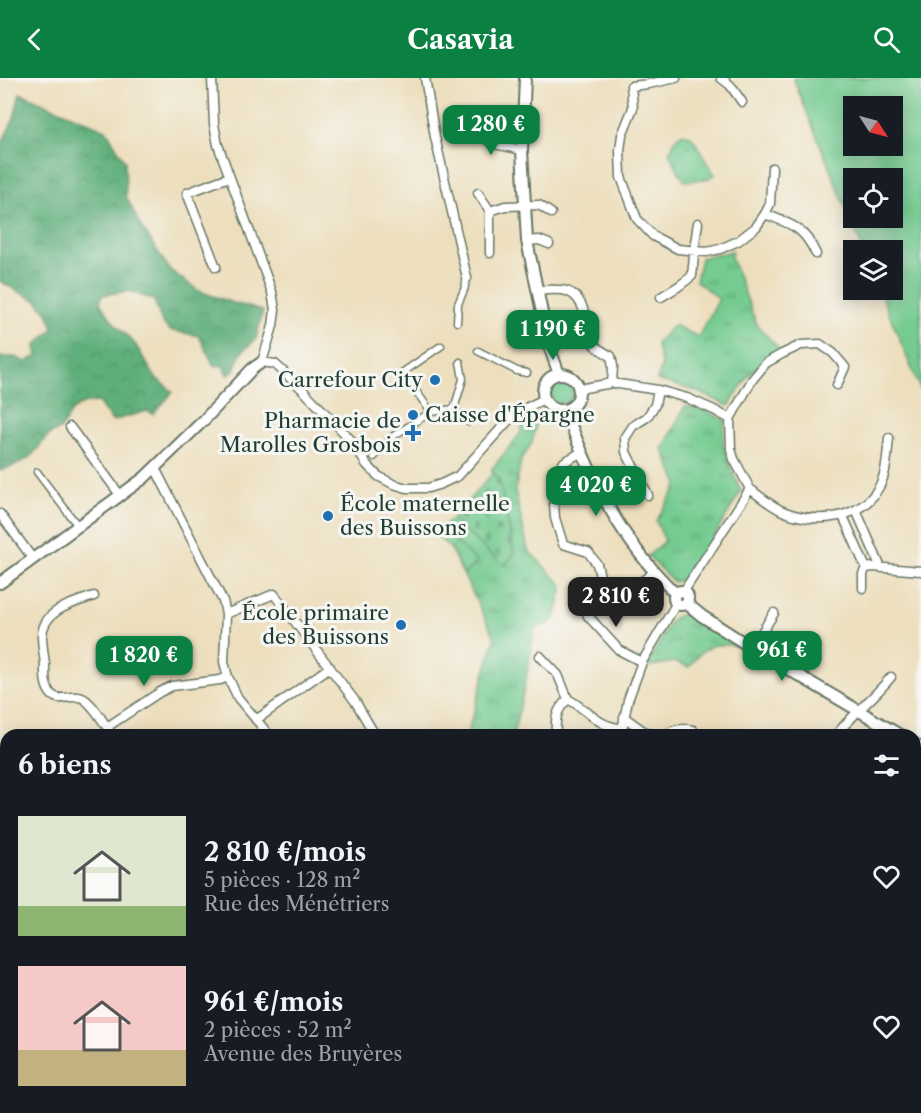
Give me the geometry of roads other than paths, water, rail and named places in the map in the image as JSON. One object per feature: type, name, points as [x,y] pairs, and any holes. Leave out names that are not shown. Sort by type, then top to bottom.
[{"type":"street","points":[[212,78],[214,124],[218,145],[272,292],[275,310],[273,326],[262,363]]},
{"type":"street","points":[[425,78],[435,137],[467,278],[458,304],[458,322]]},
{"type":"street","points":[[525,78],[522,150],[527,241],[549,346],[559,374]]},
{"type":"street","points":[[622,78],[631,86],[633,108],[622,135],[621,177],[637,219],[653,236],[678,249],[707,252],[738,241],[756,227],[770,204],[771,168]]},
{"type":"street","points":[[631,86],[676,78]]},
{"type":"street","points":[[721,78],[730,85],[742,102]]},
{"type":"street","points":[[470,132],[499,145],[522,150]]},
{"type":"street","points":[[216,267],[187,193],[229,177]]},
{"type":"street","points":[[478,193],[490,211],[490,253]]},
{"type":"street","points":[[490,211],[505,206],[539,205],[551,213]]},
{"type":"street","points":[[765,214],[798,228],[810,241],[816,254]]},
{"type":"street","points":[[661,297],[692,276],[698,223]]},
{"type":"street","points":[[527,241],[539,240],[549,244]]},
{"type":"street","points":[[538,291],[558,289],[575,295],[583,307],[590,337],[596,347],[610,356],[613,366],[612,383]]},
{"type":"street","points":[[837,385],[845,367],[833,353],[820,344],[801,345],[766,363],[752,380],[730,419],[734,459],[750,489],[783,512],[806,518],[843,516],[870,500],[879,487],[884,474],[890,438]]},
{"type":"street","points":[[431,412],[401,374],[441,346]]},
{"type":"street","points":[[478,351],[517,371],[527,373]]},
{"type":"street","points":[[454,409],[463,379],[460,362]]},
{"type":"street","points":[[0,583],[155,468],[252,369],[262,363],[275,364],[300,387],[350,439],[367,465],[378,476],[407,488],[428,488],[458,476],[507,422],[524,409],[544,399]]},
{"type":"street","points":[[559,374],[571,377],[579,389],[576,403],[565,410],[555,410],[544,399],[544,386],[548,380],[559,374]]},
{"type":"street","points":[[579,389],[612,383],[658,390],[687,398],[730,419]]},
{"type":"street","points":[[648,495],[626,452],[625,438],[633,426],[647,417],[655,405],[658,390]]},
{"type":"street","points":[[374,457],[392,437],[431,412],[454,409]]},
{"type":"street","points":[[454,409],[468,422]]},
{"type":"street","points":[[565,410],[610,511],[632,546],[680,598],[702,616],[752,648],[890,729]]},
{"type":"street","points":[[70,427],[120,495]]},
{"type":"street","points":[[582,452],[564,462],[558,473],[554,504],[555,518],[563,544],[588,552],[597,564],[603,588]]},
{"type":"street","points":[[155,468],[223,601],[226,614],[224,662],[228,677],[238,698],[264,729]]},
{"type":"street","points":[[37,472],[78,526]]},
{"type":"street","points":[[622,729],[628,700],[642,662],[750,489]]},
{"type":"street","points":[[856,510],[881,567]]},
{"type":"street","points":[[0,514],[33,558]]},
{"type":"street","points":[[843,516],[866,567],[862,588]]},
{"type":"street","points":[[866,567],[921,571]]},
{"type":"street","points":[[642,662],[619,650],[588,616],[585,605],[592,591],[638,584],[654,572]]},
{"type":"street","points":[[226,614],[274,594],[355,701],[371,729]]},
{"type":"street","points":[[94,596],[51,614],[43,627],[47,687],[58,699],[79,697],[87,700],[109,729]]},
{"type":"street","points":[[752,648],[774,613]]},
{"type":"street","points":[[540,656],[558,675],[568,699],[578,704],[601,723],[617,729]]},
{"type":"street","points":[[256,720],[330,668]]},
{"type":"street","points":[[113,729],[160,692],[172,686],[228,677]]},
{"type":"street","points":[[842,729],[878,694],[891,677]]},
{"type":"street","points":[[556,729],[557,714],[561,705],[568,699]]},
{"type":"street","points":[[624,717],[641,729]]},
{"type":"place","name":"Carrefour City","points":[[435,380]]},
{"type":"place","name":"Caisse d'Épargne","points":[[413,415]]},
{"type":"place","name":"Pharmacie de Marolles Grosbois","points":[[413,433]]},
{"type":"place","name":"École maternelle des Buissons","points":[[328,516]]},
{"type":"place","name":"École primaire des Buissons","points":[[401,625]]}]
